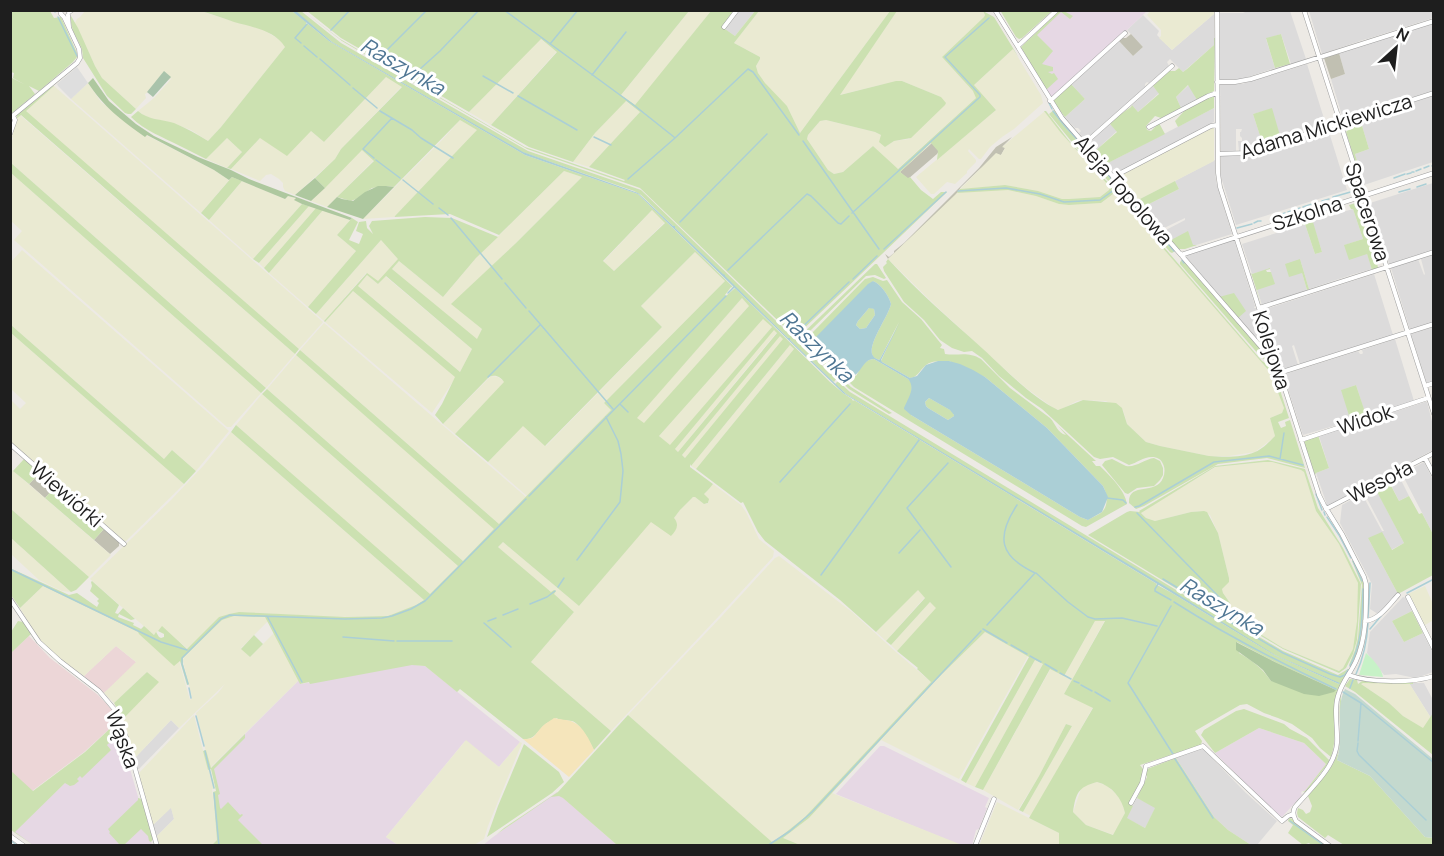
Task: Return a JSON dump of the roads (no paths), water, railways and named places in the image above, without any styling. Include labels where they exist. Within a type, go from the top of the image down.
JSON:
[{"type":"street","points":[[10,134],[15,120],[12,117],[78,62],[81,56],[69,27],[69,13],[61,14],[60,10]]},
{"type":"street","points":[[724,27],[737,10]]},
{"type":"street","name":"Aleja Topolowa","points":[[995,10],[1062,118],[1264,350],[1272,352]]},
{"type":"street","points":[[1018,46],[1057,10]]},
{"type":"street","name":"Kolejowa","points":[[1217,10],[1219,180],[1319,495],[1365,579],[1363,637],[1359,654],[1337,699],[1337,739],[1334,755],[1329,766],[1295,807],[1293,814]]},
{"type":"street","name":"Spacerowa","points":[[1304,10],[1434,414]]},
{"type":"street","points":[[1217,82],[1243,81],[1434,21]]},
{"type":"street","points":[[1050,101],[1125,33]]},
{"type":"street","points":[[1084,144],[1172,66]]},
{"type":"street","points":[[1149,127],[1217,93]]},
{"type":"street","name":"Adama Mickiewicza","points":[[1218,154],[1245,154],[1434,93]]},
{"type":"street","points":[[1113,177],[1212,125],[1217,125]]},
{"type":"street","name":"Szkolna","points":[[1180,255],[1434,173]]},
{"type":"street","points":[[1259,308],[1434,252]]},
{"type":"street","points":[[1280,373],[1434,324]]},
{"type":"street","points":[[1425,386],[1434,383]]},
{"type":"street","name":"Widok","points":[[1301,440],[1429,398]]},
{"type":"street","name":"Wiewiórki","points":[[10,444],[124,544]]},
{"type":"street","name":"Wesoła","points":[[1326,509],[1434,453]]},
{"type":"street","points":[[1425,458],[1434,475]]},
{"type":"street","points":[[1365,621],[1372,620],[1379,615],[1398,595]]},
{"type":"street","points":[[1408,597],[1434,649]]},
{"type":"street","name":"Wąska","points":[[10,599],[44,647],[99,691],[116,710],[157,846]]},
{"type":"street","points":[[1349,675],[1356,678],[1403,681],[1434,676]]},
{"type":"street","points":[[1131,803],[1142,783],[1146,766],[1203,746],[1282,821],[1293,814],[1296,821],[1330,846]]},
{"type":"street","points":[[975,846],[994,800]]},
{"type":"street","points":[[10,837],[24,846]]},
{"type":"water","points":[[292,11],[296,11],[332,42],[523,152],[638,193],[675,226],[846,394],[1275,655],[1340,683],[1274,655],[843,393],[638,194],[525,155],[329,41]]},
{"type":"water","points":[[873,281],[879,285],[887,294],[891,304],[873,343],[874,357],[880,359],[900,322],[882,362],[910,378],[917,376],[926,365],[938,361],[960,364],[985,377],[1047,428],[1103,486],[1108,497],[1102,512],[1088,520],[1080,517],[911,415],[904,409],[910,393],[910,382],[874,359],[866,362],[857,374],[849,376],[829,358],[820,347],[816,337]],"holes":[[[869,308],[874,309],[875,315],[866,328],[860,329],[856,325]],[[929,398],[950,410],[954,416],[948,420],[928,408],[925,402]]]},
{"type":"waterway","points":[[331,30],[350,10]]},
{"type":"waterway","name":"Raszynka","points":[[378,59],[427,10]]},
{"type":"waterway","name":"Raszynka","points":[[410,78],[440,51],[479,10]]},
{"type":"waterway","points":[[504,10],[674,137]]},
{"type":"waterway","points":[[550,44],[578,10]]},
{"type":"waterway","points":[[58,17],[77,56]]},
{"type":"waterway","points":[[852,213],[980,97],[945,57],[989,18]]},
{"type":"waterway","points":[[301,43],[295,38],[307,24]]},
{"type":"waterway","points":[[592,75],[626,32]]},
{"type":"waterway","points":[[304,46],[317,57]]},
{"type":"waterway","points":[[320,59],[350,85]]},
{"type":"waterway","points":[[628,179],[748,69],[753,72],[799,135]]},
{"type":"waterway","points":[[483,76],[513,93]]},
{"type":"waterway","points":[[353,88],[377,108]]},
{"type":"waterway","points":[[518,96],[577,130]]},
{"type":"waterway","points":[[1049,103],[1052,109]]},
{"type":"waterway","points":[[380,111],[453,158]]},
{"type":"waterway","points":[[1053,111],[1083,146]]},
{"type":"waterway","points":[[374,158],[363,149],[392,118]]},
{"type":"waterway","points":[[680,222],[767,134]]},
{"type":"waterway","points":[[594,137],[611,145]]},
{"type":"waterway","points":[[803,141],[879,249]]},
{"type":"waterway","points":[[1084,147],[1148,221]]},
{"type":"waterway","points":[[376,160],[400,178]]},
{"type":"waterway","points":[[1424,168],[1429,166]]},
{"type":"waterway","points":[[1416,171],[1421,169]]},
{"type":"waterway","points":[[1407,174],[1411,173]]},
{"type":"waterway","points":[[1394,178],[1405,174]]},
{"type":"waterway","points":[[403,180],[433,204]]},
{"type":"waterway","points":[[1417,187],[1426,184]]},
{"type":"waterway","points":[[958,191],[1006,188],[1040,194],[1064,202],[1100,200],[1114,190]]},
{"type":"waterway","points":[[1399,192],[1410,189]]},
{"type":"waterway","points":[[1333,197],[1354,191]]},
{"type":"waterway","points":[[884,249],[946,192]]},
{"type":"waterway","points":[[728,270],[807,194],[838,223],[841,224],[849,216]]},
{"type":"waterway","points":[[1322,201],[1329,199]]},
{"type":"waterway","points":[[1303,207],[1312,204]]},
{"type":"waterway","points":[[439,208],[448,215]]},
{"type":"waterway","points":[[1288,212],[1300,208]]},
{"type":"waterway","points":[[1276,216],[1285,213]]},
{"type":"waterway","points":[[451,218],[502,279]]},
{"type":"waterway","points":[[1254,223],[1258,221]]},
{"type":"waterway","points":[[1149,222],[1174,251]]},
{"type":"waterway","points":[[1237,228],[1252,224]]},
{"type":"waterway","points":[[853,279],[877,256]]},
{"type":"waterway","name":"Raszynka","points":[[794,335],[849,282]]},
{"type":"waterway","points":[[505,283],[526,308]]},
{"type":"waterway","points":[[728,293],[734,287]]},
{"type":"waterway","points":[[529,496],[726,296]]},
{"type":"waterway","points":[[529,311],[613,409]]},
{"type":"waterway","points":[[488,377],[540,325]]},
{"type":"waterway","points":[[620,404],[628,412]]},
{"type":"waterway","points":[[780,482],[850,404]]},
{"type":"waterway","points":[[577,560],[620,502],[623,471],[621,454],[618,441],[606,417]]},
{"type":"waterway","points":[[1280,459],[1284,433]]},
{"type":"waterway","points":[[821,575],[919,440]]},
{"type":"waterway","points":[[1135,507],[1214,462],[1269,456],[1303,465]]},
{"type":"waterway","points":[[948,463],[907,508],[951,567]]},
{"type":"waterway","points":[[1316,494],[1322,510]]},
{"type":"waterway","points":[[1107,498],[1123,500],[1126,503]]},
{"type":"waterway","points":[[188,684],[182,658],[221,619],[230,615],[382,618],[411,609],[425,601],[526,499]]},
{"type":"waterway","points":[[987,625],[1035,573],[1014,560],[1005,545],[1006,527],[1017,505]]},
{"type":"waterway","name":"Raszynka","points":[[1137,513],[1220,598]]},
{"type":"waterway","points":[[1327,517],[1351,558]]},
{"type":"waterway","points":[[899,553],[920,530]]},
{"type":"waterway","points":[[1353,561],[1362,581]]},
{"type":"waterway","points":[[10,569],[161,642],[187,650]]},
{"type":"waterway","points":[[1036,573],[1088,617],[1122,618],[1157,626]]},
{"type":"waterway","points":[[558,587],[564,578]]},
{"type":"waterway","name":"Raszynka","points":[[1163,579],[1216,611]]},
{"type":"waterway","points":[[1407,593],[1432,580]]},
{"type":"waterway","points":[[1368,618],[1370,583]]},
{"type":"waterway","name":"Raszynka","points":[[1158,584],[1155,591],[1171,600]]},
{"type":"waterway","points":[[1350,666],[1360,638],[1363,589]]},
{"type":"waterway","points":[[530,604],[555,591]]},
{"type":"waterway","name":"Raszynka","points":[[1221,611],[1225,605],[1223,601]]},
{"type":"waterway","name":"Raszynka","points":[[1174,602],[1213,626],[1336,689]]},
{"type":"waterway","points":[[1171,606],[1128,683],[1173,754]]},
{"type":"waterway","points":[[503,615],[518,609]]},
{"type":"waterway","points":[[267,616],[302,682]]},
{"type":"waterway","points":[[1370,629],[1381,616]]},
{"type":"waterway","name":"Raszynka","points":[[1222,617],[1283,653],[1330,674],[1340,677],[1348,670]]},
{"type":"waterway","points":[[488,621],[496,618]]},
{"type":"waterway","points":[[484,623],[511,647]]},
{"type":"waterway","points":[[1356,674],[1365,649],[1368,623]]},
{"type":"waterway","points":[[983,629],[1007,643]]},
{"type":"waterway","points":[[767,846],[790,831],[812,812],[981,631]]},
{"type":"waterway","points":[[343,637],[394,641]]},
{"type":"waterway","points":[[397,641],[452,641]]},
{"type":"waterway","points":[[1011,645],[1027,654]]},
{"type":"waterway","points":[[1030,656],[1041,662]]},
{"type":"waterway","points":[[1045,664],[1057,671]]},
{"type":"waterway","points":[[1060,673],[1071,679]]},
{"type":"waterway","points":[[1350,688],[1353,680]]},
{"type":"waterway","points":[[1074,681],[1079,683]]},
{"type":"waterway","points":[[1081,685],[1092,691]]},
{"type":"waterway","points":[[189,688],[191,698]]},
{"type":"waterway","points":[[1095,692],[1110,701]]},
{"type":"waterway","points":[[1343,692],[1361,703],[1434,763]]},
{"type":"waterway","points":[[1358,741],[1361,703]]},
{"type":"waterway","points":[[196,716],[204,746]]},
{"type":"waterway","points":[[1358,743],[1359,755],[1426,820]]},
{"type":"waterway","points":[[205,751],[214,788]]},
{"type":"waterway","points":[[1175,759],[1213,818]]},
{"type":"waterway","points":[[214,793],[219,846]]},
{"type":"waterway","points":[[1290,821],[1325,846]]},
{"type":"waterway","points":[[10,840],[18,846]]}]
